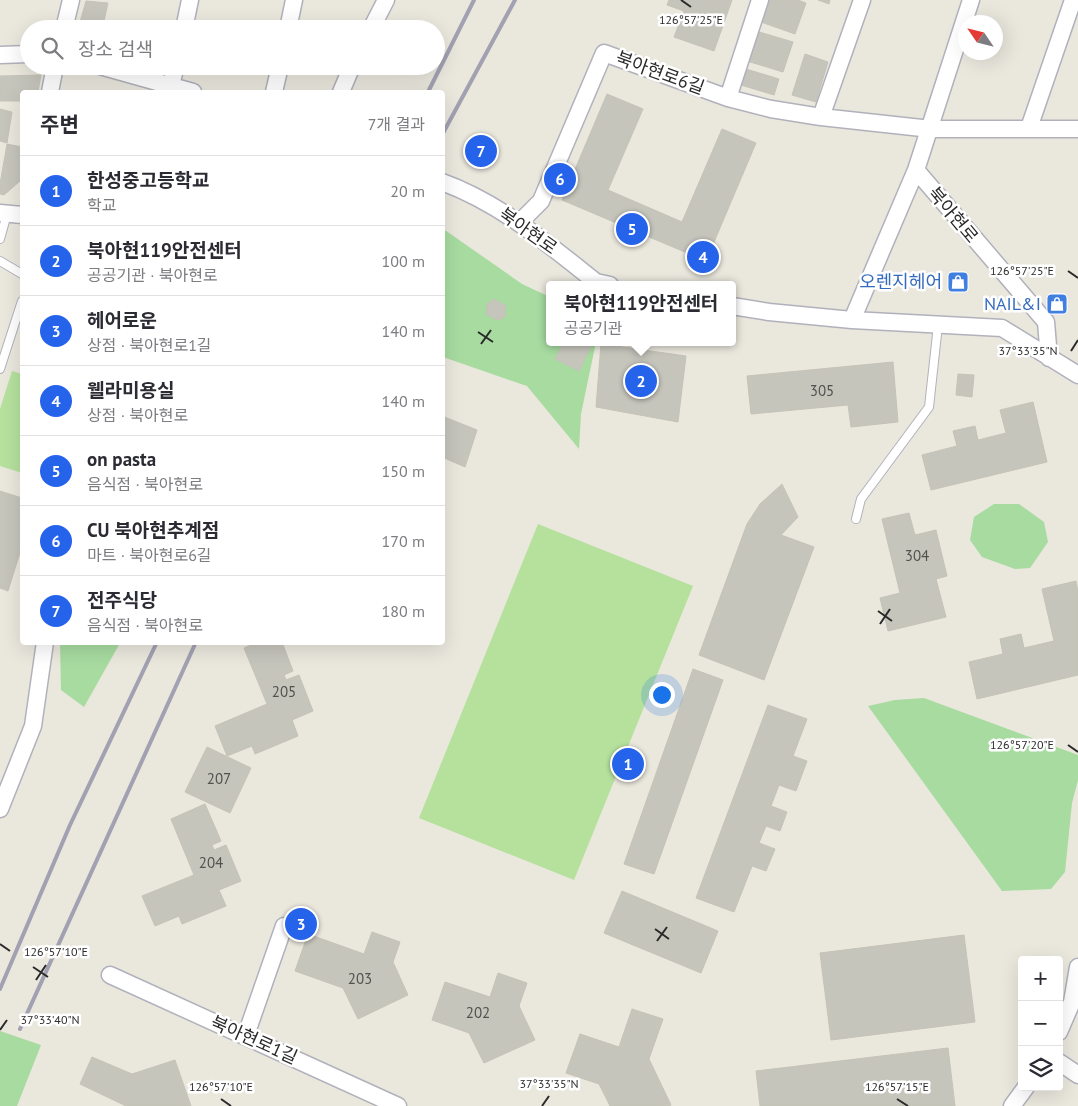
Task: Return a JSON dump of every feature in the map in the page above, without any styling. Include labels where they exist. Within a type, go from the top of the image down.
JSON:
[{"type":"street","points":[[66,20],[71,0]]},
{"type":"street","points":[[186,20],[190,0]]},
{"type":"street","points":[[290,20],[294,0]]},
{"type":"street","points":[[376,20],[386,0]]},
{"type":"street","name":"북아현로6길","points":[[728,98],[760,0]]},
{"type":"street","points":[[821,117],[862,0]]},
{"type":"street","points":[[931,129],[970,0]]},
{"type":"street","points":[[1029,128],[1073,0]]},
{"type":"street","name":"북아현로6길","points":[[519,223],[541,201],[604,53],[728,98],[771,109],[821,117],[931,129],[1078,129]]},
{"type":"street","points":[[0,55],[20,54]]},
{"type":"street","points":[[50,90],[53,75]]},
{"type":"street","points":[[134,75],[187,90]]},
{"type":"street","points":[[171,85],[174,75]]},
{"type":"street","points":[[274,90],[278,75]]},
{"type":"street","points":[[342,90],[348,75]]},
{"type":"street","name":"북아현로","points":[[852,320],[916,170],[931,129]]},
{"type":"street","name":"북아현로","points":[[916,170],[1046,322],[1049,358]]},
{"type":"street","name":"북아현로","points":[[445,183],[466,190],[519,223],[595,281]]},
{"type":"street","points":[[736,307],[769,312],[852,320],[1002,328],[1078,375]]},
{"type":"street","points":[[0,809],[33,726],[45,645]]},
{"type":"street","points":[[246,1035],[284,926]]},
{"type":"street","points":[[1063,1023],[1072,1002],[1078,967]]},
{"type":"street","name":"북아현로1길","points":[[110,974],[398,1106]]},
{"type":"street","points":[[1063,1065],[1078,1075]]},
{"type":"street","points":[[1012,1106],[1023,1091]]},
{"type":"lane","points":[[0,239],[10,214]]},
{"type":"lane","points":[[0,261],[20,273]]},
{"type":"lane","points":[[0,369],[20,307]]},
{"type":"lane","points":[[856,519],[862,499],[929,407],[938,325]]},
{"type":"green space","points":[[445,230],[522,284],[546,295],[546,346],[595,346],[581,414],[579,449],[527,386],[445,358]]},
{"type":"green space","points":[[12,371],[20,373],[20,472],[0,466],[0,409]]},
{"type":"green space","points":[[994,504],[1019,504],[1044,522],[1048,542],[1030,568],[1015,569],[982,557],[970,540],[974,517]]},
{"type":"green space","points":[[538,524],[693,586],[574,880],[419,818]]},
{"type":"green space","points":[[60,645],[119,645],[84,707],[61,690]]},
{"type":"green space","points":[[924,698],[1078,755],[1078,780],[1072,803],[1065,872],[1051,889],[1002,891],[868,706],[895,700]]},
{"type":"green space","points":[[0,1031],[41,1045],[17,1106],[0,1106]]},
{"type":"building","points":[[669,0],[732,0],[714,51],[674,37],[684,11],[667,5]]},
{"type":"building","points":[[769,0],[798,0],[806,3],[795,34],[761,22]]},
{"type":"building","points":[[818,0],[830,0],[829,4]]},
{"type":"building","points":[[86,1],[108,3],[104,20],[81,20]]},
{"type":"building","points":[[756,31],[793,42],[783,72],[747,61]]},
{"type":"building","points":[[805,54],[828,62],[816,102],[792,95]]},
{"type":"building","points":[[746,69],[779,79],[774,95],[741,85]]},
{"type":"building","points":[[41,75],[38,90],[20,90],[20,101],[0,101],[0,76]]},
{"type":"building","points":[[607,94],[643,109],[608,190],[682,222],[722,129],[756,143],[706,261],[562,200]]},
{"type":"building","points":[[0,109],[12,112],[7,143],[0,141]]},
{"type":"building","points":[[7,144],[20,147],[20,181],[4,195],[0,194]]},
{"type":"building","points":[[494,299],[506,306],[505,317],[497,320],[486,314],[487,304]]},
{"type":"building","points":[[562,346],[591,346],[579,371],[555,359]]},
{"type":"building","points":[[601,346],[615,346],[686,356],[678,422],[596,407]]},
{"type":"building","points":[[893,362],[898,422],[851,427],[848,405],[751,414],[747,376]]},
{"type":"building","points":[[958,374],[974,375],[972,397],[956,395]]},
{"type":"building","points":[[1033,402],[1047,462],[931,490],[922,455],[957,446],[953,431],[975,426],[978,440],[1006,433],[1000,410]]},
{"type":"building","points":[[445,417],[477,430],[465,467],[445,458]]},
{"type":"building","points":[[782,484],[798,517],[781,535],[814,547],[764,680],[699,655],[747,524],[760,504]]},
{"type":"building","points":[[0,491],[20,497],[20,552],[8,591],[0,588]]},
{"type":"building","points":[[909,513],[915,535],[936,530],[947,576],[936,579],[946,617],[888,631],[880,598],[900,593],[882,519]]},
{"type":"building","points":[[1076,581],[1078,592],[1078,675],[977,699],[969,662],[1003,654],[1000,639],[1021,634],[1024,648],[1054,641],[1042,589]]},
{"type":"building","points":[[251,645],[283,645],[293,671],[284,675],[286,680],[299,675],[313,711],[292,720],[298,736],[255,754],[252,746],[227,756],[215,726],[267,704],[244,648]]},
{"type":"building","points":[[693,669],[723,680],[654,874],[624,864]]},
{"type":"building","points":[[768,705],[807,719],[793,756],[807,761],[796,791],[779,785],[771,806],[787,812],[780,831],[766,826],[759,843],[775,849],[766,871],[752,866],[734,912],[696,898]]},
{"type":"building","points":[[207,747],[251,768],[230,813],[185,792]]},
{"type":"building","points":[[205,804],[221,841],[212,845],[214,850],[226,845],[241,881],[219,890],[226,906],[182,924],[179,916],[155,926],[142,896],[194,875],[171,819]]},
{"type":"building","points":[[622,891],[718,931],[701,973],[604,933]]},
{"type":"building","points":[[372,932],[400,942],[393,962],[408,995],[358,1019],[343,988],[295,971],[308,934],[364,954]]},
{"type":"building","points":[[964,935],[975,1022],[831,1040],[820,953]]},
{"type":"building","points":[[498,973],[527,983],[519,1006],[535,1040],[484,1063],[469,1033],[432,1020],[445,982],[490,997]]},
{"type":"building","points":[[632,1009],[663,1019],[649,1059],[671,1105],[669,1106],[610,1106],[599,1084],[566,1073],[580,1034],[619,1047]]},
{"type":"building","points":[[948,1048],[955,1106],[760,1106],[756,1071]]},
{"type":"building","points":[[92,1057],[132,1074],[175,1060],[191,1106],[126,1106],[80,1084]]},
{"type":"railway","points":[[445,58],[474,0]]},
{"type":"railway","points":[[445,129],[515,0]]},
{"type":"railway","points":[[429,90],[436,75]]},
{"type":"railway","points":[[0,989],[70,825],[156,645]]},
{"type":"railway","points":[[20,1029],[195,645]]},
{"type":"place","name":"전주식당","points":[[481,151]]},
{"type":"place","name":"CU 북아현추계점","points":[[560,179]]},
{"type":"place","name":"on pasta","points":[[632,229]]},
{"type":"place","name":"웰라미용실","points":[[703,257]]},
{"type":"place","name":"오렌지헤어","points":[[958,282]]},
{"type":"place","name":"NAIL&I","points":[[1057,304]]},
{"type":"place","name":"북아현119안전센터","points":[[641,381]]},
{"type":"place","name":"한성중고등학교","points":[[628,764]]},
{"type":"place","name":"헤어로운","points":[[301,924]]}]
